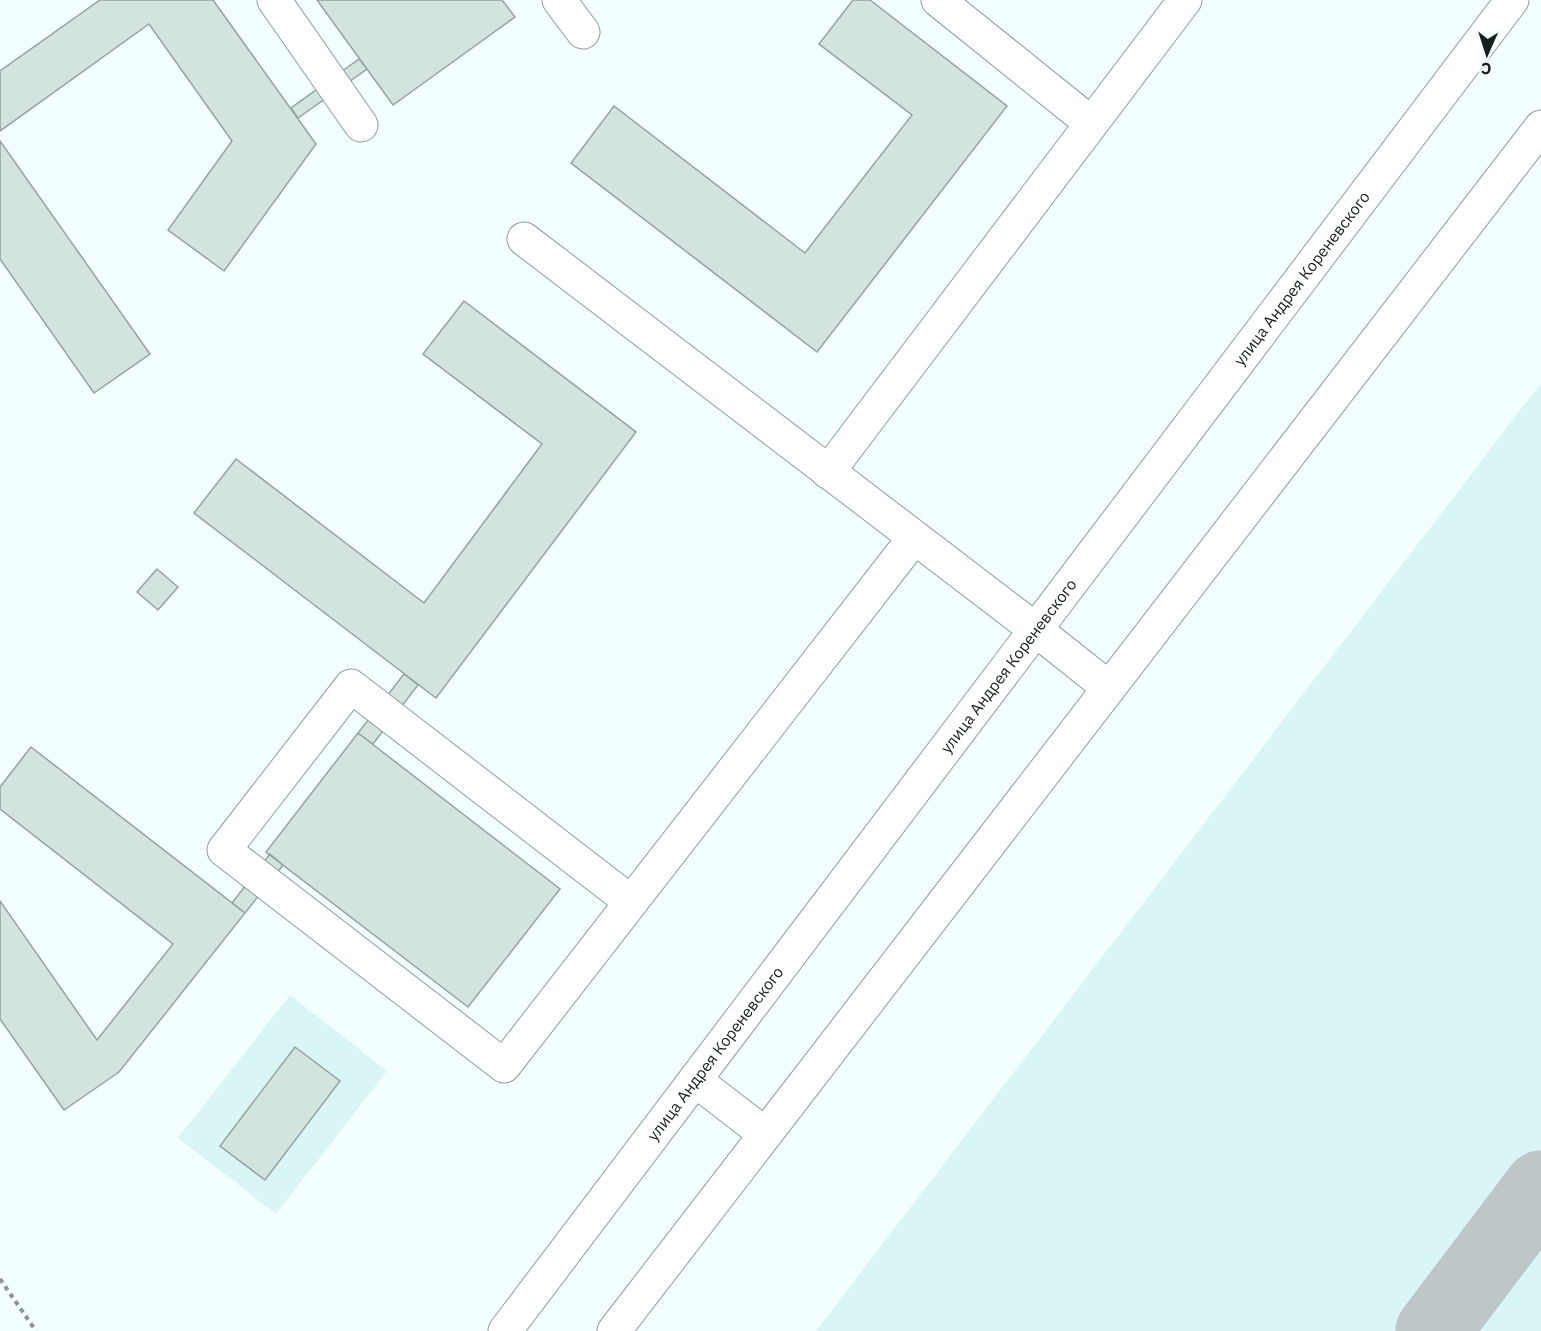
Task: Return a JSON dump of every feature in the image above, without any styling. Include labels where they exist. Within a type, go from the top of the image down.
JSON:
[{"type":"street","points":[[274,0],[361,125]]},
{"type":"street","points":[[559,0],[583,32]]},
{"type":"street","points":[[938,0],[1091,123]]},
{"type":"street","points":[[828,471],[1185,0]]},
{"type":"street","name":"улица Андрея Кореневского","points":[[505,1331],[1512,0]]},
{"type":"street","points":[[614,1331],[1541,127]]},
{"type":"street","points":[[524,239],[1109,688]]},
{"type":"street","points":[[631,902],[351,686],[224,849],[504,1066],[914,538]]},
{"type":"street","points":[[695,1080],[765,1134]]},
{"type":"path","points":[[0,1279],[36,1331]]},
{"type":"shaded area","points":[[1541,383],[1541,1331],[816,1331]]},
{"type":"shaded area","points":[[290,995],[387,1071],[276,1214],[178,1138]]},
{"type":"building","points":[[100,0],[213,0],[316,144],[224,271],[168,230],[232,141],[149,24],[0,131],[0,71]]},
{"type":"building","points":[[317,0],[502,0],[515,17],[393,105]]},
{"type":"building","points":[[853,0],[870,0],[1007,106],[817,352],[571,163],[614,106],[805,253],[912,115],[819,44]]},
{"type":"building","points":[[359,59],[367,69],[298,118],[291,108]]},
{"type":"building","points":[[0,141],[150,354],[94,393],[0,259]]},
{"type":"building","points":[[464,301],[636,432],[436,698],[194,513],[236,459],[424,603],[542,444],[423,354]]},
{"type":"building","points":[[157,569],[178,587],[158,610],[137,592]]},
{"type":"building","points":[[404,674],[418,685],[373,744],[358,733]]},
{"type":"building","points":[[358,733],[560,889],[468,1007],[266,852]]},
{"type":"building","points":[[31,747],[245,913],[119,1072],[64,1110],[0,1019],[0,901],[97,1040],[173,944],[0,809],[0,787]]},
{"type":"building","points":[[270,854],[283,865],[245,913],[232,903]]},
{"type":"building","points":[[295,1047],[340,1081],[265,1180],[220,1146]]},
{"type":"taxiway","points":[[1433,1331],[1541,1188]]}]
